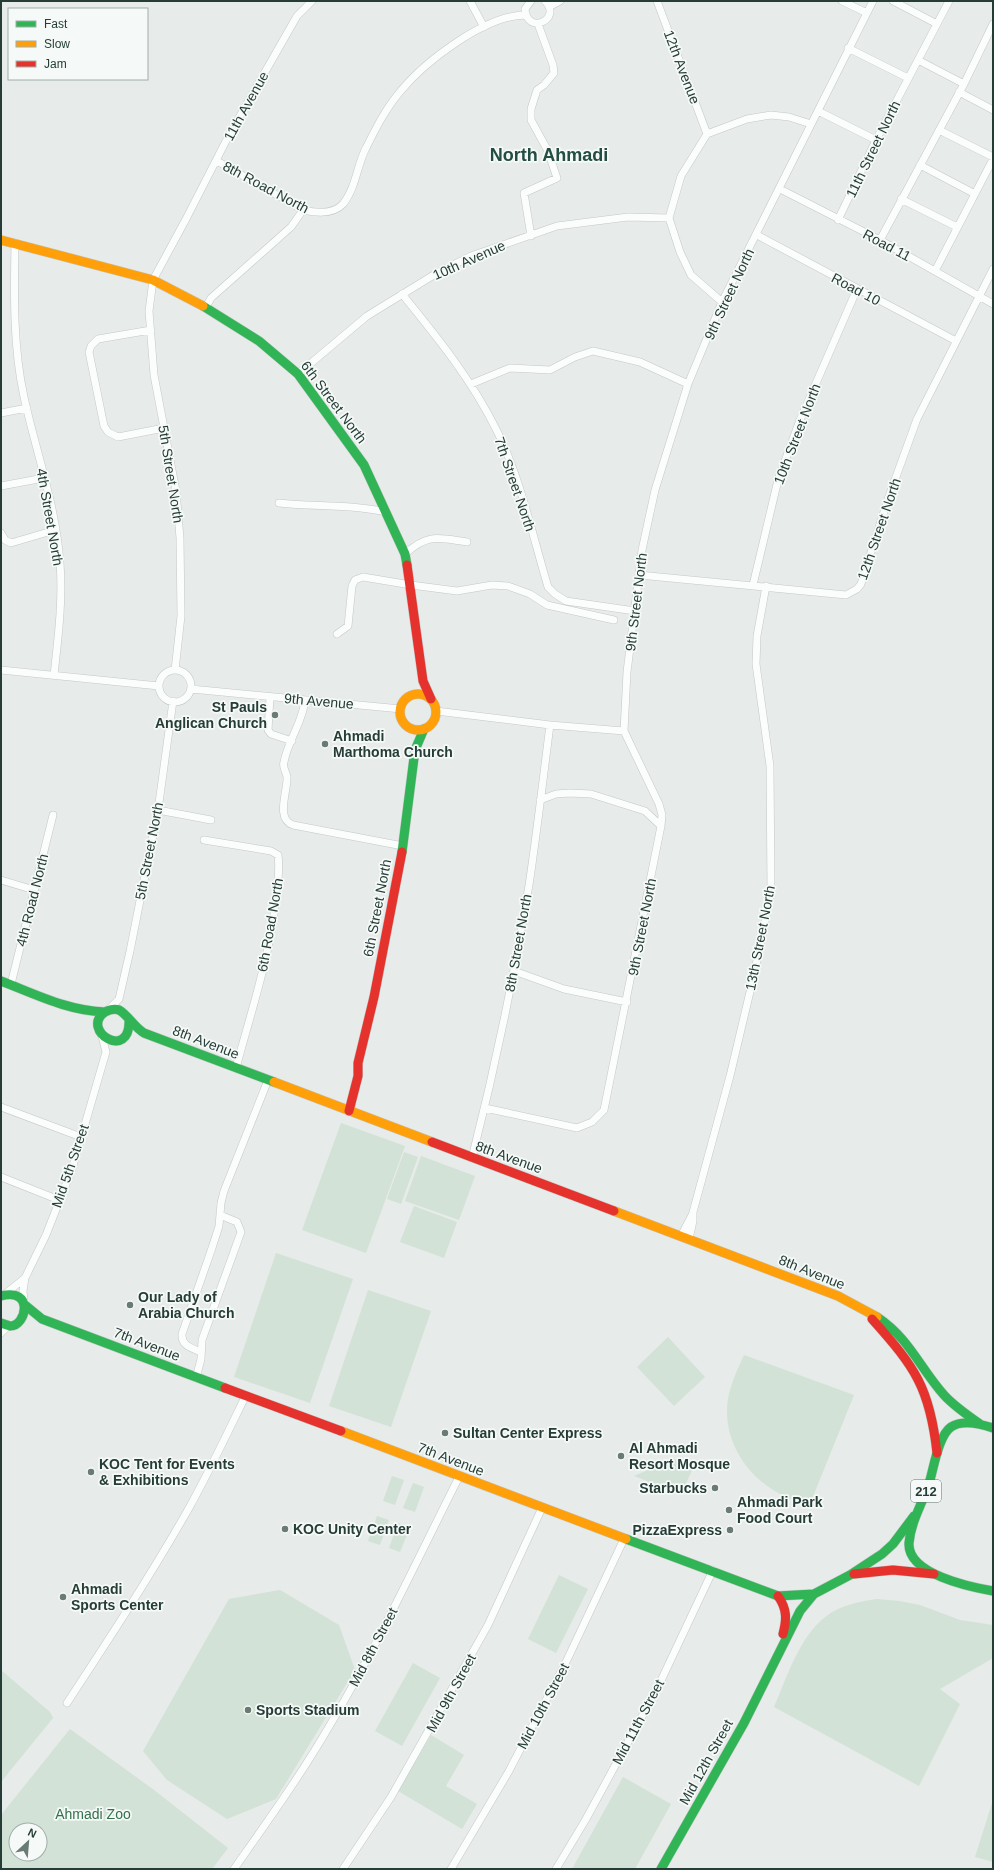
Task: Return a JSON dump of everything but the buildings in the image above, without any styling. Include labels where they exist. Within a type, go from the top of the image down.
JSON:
[{"type":"main road","name":"6th Street North","points":[[1,240],[153,280],[206,307],[259,341],[298,374],[364,465],[405,554],[411,585],[424,687],[431,700]]},
{"type":"main road","name":"6th Street North","points":[[413,695],[421,664]]},
{"type":"main road","points":[[419,694],[431,700],[436,711],[433,722],[424,729],[412,728],[403,721],[400,709],[403,703],[413,695],[419,694]]},
{"type":"main road","name":"6th Street North","points":[[407,725],[412,742],[414,757]]},
{"type":"main road","name":"6th Street North","points":[[345,1110],[353,1071],[358,1063],[374,997],[403,846],[414,757],[417,743],[424,729]]},
{"type":"main road","points":[[1,980],[92,1013],[117,1010],[128,1018],[130,1025],[123,1038],[109,1041],[78,1009]]},
{"type":"main road","points":[[101,1034],[99,1020],[106,1012]]},
{"type":"main road","name":"8th Avenue","points":[[128,1018],[135,1027],[144,1033],[838,1296],[881,1320],[903,1339],[914,1352],[943,1394],[956,1407],[980,1424]]},
{"type":"main road","name":"8th Avenue","points":[[123,1038],[144,1033]]},
{"type":"main road","name":"7th Avenue","points":[[3,1295],[16,1294],[32,1314],[42,1319],[245,1397],[624,1539],[712,1570],[778,1596],[814,1594],[850,1575],[888,1549],[916,1513]]},
{"type":"main road","points":[[20,1322],[24,1317],[24,1303]]},
{"type":"main road","name":"8th Avenue","points":[[863,1309],[901,1350],[913,1368],[927,1398],[937,1453]]},
{"type":"main road","name":"7th Avenue","points":[[5,1324],[20,1322],[31,1318],[42,1319]]},
{"type":"main road","name":"212","points":[[993,1428],[980,1424],[958,1424],[950,1427],[944,1436],[937,1453],[928,1488],[916,1513],[910,1540],[910,1555],[914,1561],[924,1568],[936,1574],[993,1591]]},
{"type":"main road","name":"7th Avenue","points":[[850,1575],[893,1570],[936,1574]]},
{"type":"main road","name":"Mid 12th Street","points":[[661,1869],[744,1723],[800,1611],[814,1594]]},
{"type":"main road","name":"Mid 12th Street","points":[[772,1666],[786,1625],[787,1615],[784,1603],[778,1596]]},
{"type":"street","name":"11th Avenue","points":[[153,280],[217,162],[228,137],[297,16],[312,1]]},
{"type":"street","points":[[470,1],[484,27]]},
{"type":"street","points":[[531,1],[525,9],[526,15],[530,21],[538,24],[544,22],[548,18],[550,12],[547,4],[560,1]]},
{"type":"street","name":"12th Avenue","points":[[657,1],[707,134]]},
{"type":"street","points":[[842,1],[867,14]]},
{"type":"street","name":"9th Street North","points":[[485,1108],[577,1128],[592,1122],[604,1110],[627,1002],[662,815],[659,804],[624,731],[627,672],[634,611],[642,550],[655,490],[688,384],[722,302],[780,189],[848,48],[873,1]]},
{"type":"street","points":[[893,1],[937,24]]},
{"type":"street","name":"11th Street North","points":[[838,220],[876,140],[949,1]]},
{"type":"street","name":"8th Road North","points":[[217,162],[303,210],[318,213],[331,211],[342,205],[351,191],[363,154],[381,118],[400,92],[442,51],[484,27],[513,15],[526,15]]},
{"type":"street","points":[[531,236],[524,193],[556,178],[548,151],[531,120],[531,109],[537,90],[544,85],[554,73],[553,65],[538,24]]},
{"type":"street","points":[[880,240],[964,84],[993,24]]},
{"type":"street","points":[[848,48],[908,78]]},
{"type":"street","points":[[918,60],[964,84]]},
{"type":"street","points":[[959,92],[993,110]]},
{"type":"street","points":[[818,111],[876,140]]},
{"type":"street","points":[[722,302],[691,274],[680,252],[669,218],[681,176],[707,134],[747,119],[771,115],[789,117],[811,124]]},
{"type":"street","points":[[935,271],[993,158],[939,130]]},
{"type":"street","points":[[920,165],[975,194]]},
{"type":"street","name":"Road 11","points":[[780,189],[838,220],[880,240],[993,304]]},
{"type":"street","points":[[901,199],[957,227]]},
{"type":"street","points":[[206,307],[211,298],[290,227],[303,210]]},
{"type":"street","name":"10th Avenue","points":[[298,374],[367,316],[437,273],[471,256],[557,226],[628,217],[669,218]]},
{"type":"street","name":"Road 10","points":[[757,235],[956,341]]},
{"type":"street","name":"4th Street North","points":[[15,243],[14,308],[18,365],[26,408],[44,478],[60,563],[60,615],[54,675]]},
{"type":"street","name":"12th Street North","points":[[639,575],[766,586],[846,595],[857,589],[861,584],[888,499],[917,419],[993,269]]},
{"type":"street","name":"5th Street North","points":[[153,280],[149,311],[154,375],[176,491],[180,538],[181,616],[175,670]]},
{"type":"street","name":"10th Street North","points":[[753,585],[778,480],[800,420],[856,289]]},
{"type":"street","name":"7th Street North","points":[[402,294],[449,352],[471,384],[497,431],[512,467],[548,587],[555,594],[566,600],[634,611]]},
{"type":"street","points":[[151,330],[98,339],[91,346],[89,352],[104,426],[108,432],[118,437],[164,428]]},
{"type":"street","points":[[471,384],[510,368],[550,370],[575,357],[593,352],[640,362],[688,384]]},
{"type":"street","points":[[1,414],[26,408]]},
{"type":"street","points":[[1,486],[44,478]]},
{"type":"street","points":[[279,503],[307,506],[369,508],[386,512]]},
{"type":"street","points":[[1,533],[5,540],[11,543],[55,530]]},
{"type":"street","points":[[405,554],[424,540],[436,538],[467,542]]},
{"type":"street","points":[[337,634],[348,626],[352,586],[355,580],[363,577],[457,591],[492,585],[508,586],[530,594],[547,605],[614,620]]},
{"type":"street","name":"13th Street North","points":[[685,1237],[693,1221],[693,1212],[731,1072],[754,975],[771,892],[770,766],[756,664],[757,636],[766,586]]},
{"type":"street","points":[[1,670],[159,686]]},
{"type":"street","points":[[175,670],[183,672],[187,675],[191,684],[191,689],[183,699],[173,701],[163,695],[159,686],[163,675],[175,670]]},
{"type":"street","name":"9th Avenue","points":[[191,689],[400,709]]},
{"type":"street","points":[[270,697],[268,730],[274,735],[292,741]]},
{"type":"street","points":[[305,700],[302,714],[283,763],[287,779],[284,815],[288,823],[403,846]]},
{"type":"street","name":"5th Street North","points":[[119,999],[158,810],[173,701]]},
{"type":"street","points":[[436,711],[550,726],[624,731]]},
{"type":"street","name":"8th Street North","points":[[472,1158],[485,1108],[514,971],[529,885],[550,726]]},
{"type":"street","points":[[540,800],[556,794],[591,794],[645,811],[661,826]]},
{"type":"street","points":[[158,810],[212,820]]},
{"type":"street","name":"4th Road North","points":[[11,984],[53,815]]},
{"type":"street","name":"6th Road North","points":[[204,840],[271,851],[278,855],[280,866],[274,915],[262,974],[236,1068]]},
{"type":"street","points":[[1,880],[34,890]]},
{"type":"street","points":[[514,971],[564,989],[627,1002]]},
{"type":"street","points":[[106,1012],[119,999]]},
{"type":"street","points":[[119,999],[121,1007],[128,1018]]},
{"type":"street","points":[[101,1034],[106,1052],[123,1038]]},
{"type":"street","name":"Mid 5th Street","points":[[24,1303],[23,1291],[26,1278],[46,1235],[72,1169],[106,1052]]},
{"type":"street","points":[[201,1352],[186,1345],[182,1340],[182,1334],[209,1260],[219,1226],[221,1203],[224,1191],[268,1080]]},
{"type":"street","points":[[1,1107],[81,1137]]},
{"type":"street","points":[[1,1177],[59,1200]]},
{"type":"street","points":[[196,1378],[203,1336],[241,1232],[237,1222],[220,1216]]},
{"type":"street","name":"Mid 5th Street","points":[[3,1295],[26,1278]]},
{"type":"street","points":[[1,1333],[5,1324]]},
{"type":"street","points":[[67,1703],[126,1614],[169,1542],[212,1466],[245,1397]]},
{"type":"street","name":"Mid 8th Street","points":[[234,1869],[277,1807],[330,1725],[385,1625],[459,1477]]},
{"type":"street","name":"Mid 9th Street","points":[[343,1869],[391,1797],[488,1625],[542,1508]]},
{"type":"street","name":"Mid 10th Street","points":[[451,1869],[509,1771],[567,1660],[624,1539]]},
{"type":"street","name":"Mid 11th Street","points":[[556,1869],[586,1819],[658,1687],[712,1570]]},
{"type":"green space","points":[[341,1123],[405,1146],[366,1253],[302,1230]]},
{"type":"green space","points":[[404,1152],[418,1157],[401,1204],[387,1199]]},
{"type":"green space","points":[[421,1156],[475,1176],[459,1220],[405,1201]]},
{"type":"green space","points":[[414,1206],[457,1222],[444,1258],[400,1242]]},
{"type":"green space","points":[[276,1253],[353,1279],[310,1403],[234,1377]]},
{"type":"green space","points":[[368,1290],[431,1311],[391,1427],[329,1406]]},
{"type":"green space","points":[[668,1337],[705,1377],[674,1406],[637,1367]]},
{"type":"green space","points":[[744,1355],[854,1395],[810,1504],[794,1500],[778,1493],[764,1484],[742,1459],[734,1444],[729,1428],[727,1404],[732,1382]]},
{"type":"green space","points":[[673,1459],[695,1464],[681,1494],[634,1476]]},
{"type":"green space","points":[[392,1476],[404,1480],[395,1505],[383,1501]]},
{"type":"green space","points":[[413,1483],[424,1487],[415,1512],[403,1508]]},
{"type":"green space","points":[[377,1516],[389,1520],[380,1545],[368,1541]]},
{"type":"green space","points":[[398,1523],[410,1527],[400,1552],[389,1548]]},
{"type":"green space","points":[[559,1575],[588,1589],[556,1653],[528,1639]]},
{"type":"green space","name":"Sports Stadium","points":[[280,1590],[339,1625],[355,1670],[276,1799],[227,1819],[167,1780],[143,1751],[229,1599]]},
{"type":"green space","points":[[877,1599],[920,1605],[960,1620],[993,1625],[993,1658],[940,1689],[960,1704],[919,1786],[774,1707],[798,1652],[815,1627],[838,1609],[862,1601]]},
{"type":"green space","points":[[413,1663],[440,1678],[402,1746],[375,1731]]},
{"type":"green space","points":[[1,1670],[50,1712],[53,1718],[1,1782]]},
{"type":"green space","name":"Ahmadi Zoo","points":[[70,1729],[154,1790],[228,1848],[212,1869],[1,1869],[1,1815]]},
{"type":"green space","points":[[431,1735],[464,1755],[446,1786],[477,1804],[462,1829],[398,1791]]},
{"type":"green space","points":[[623,1777],[671,1804],[635,1869],[572,1869]]},
{"type":"green space","points":[[993,1800],[993,1862],[975,1857]]},
{"type":"traffic: fast","points":[[203,306],[259,341],[298,374],[364,465],[405,554],[407,565]]},
{"type":"traffic: fast","points":[[402,852],[415,750],[424,729]]},
{"type":"traffic: fast","points":[[1,981],[78,1009],[105,1012]]},
{"type":"traffic: fast","points":[[129,1019],[127,1032],[122,1039],[115,1041],[108,1039],[102,1034],[98,1027],[99,1019],[105,1012],[117,1009],[125,1015],[137,1028],[144,1033],[274,1082]]},
{"type":"traffic: fast","points":[[1,1296],[12,1295],[19,1297],[23,1302],[24,1308],[23,1314],[16,1324],[10,1326],[1,1323]]},
{"type":"traffic: fast","points":[[25,1305],[42,1319],[225,1388]]},
{"type":"traffic: fast","points":[[877,1317],[906,1344],[935,1385],[944,1395],[956,1407],[980,1424]]},
{"type":"traffic: fast","points":[[993,1428],[978,1424],[961,1423],[951,1427],[947,1431],[940,1444],[930,1480],[912,1526],[909,1543],[911,1554],[918,1563],[929,1571],[956,1582],[993,1591]]},
{"type":"traffic: fast","points":[[626,1539],[778,1596],[814,1594],[850,1575],[882,1554],[893,1544],[914,1516]]},
{"type":"traffic: fast","points":[[661,1869],[744,1723],[800,1611],[814,1594]]},
{"type":"traffic: slow","points":[[1,240],[153,280],[203,306]]},
{"type":"traffic: slow","points":[[418,694],[428,697],[433,702],[436,712],[433,722],[428,727],[418,730],[408,727],[403,722],[400,712],[403,702],[408,697],[418,694]]},
{"type":"traffic: slow","points":[[274,1082],[432,1142]]},
{"type":"traffic: slow","points":[[614,1211],[838,1296],[877,1317]]},
{"type":"traffic: slow","points":[[341,1431],[626,1539]]},
{"type":"traffic: jam","points":[[407,565],[423,681],[431,699]]},
{"type":"traffic: jam","points":[[349,1111],[358,1076],[358,1063],[374,997],[402,852]]},
{"type":"traffic: jam","points":[[432,1142],[614,1211]]},
{"type":"traffic: jam","points":[[872,1319],[910,1365],[918,1380],[930,1411],[937,1453]]},
{"type":"traffic: jam","points":[[225,1388],[341,1431]]},
{"type":"traffic: jam","points":[[854,1574],[893,1570],[934,1574]]},
{"type":"traffic: jam","points":[[778,1596],[785,1610],[783,1634]]},
{"type":"place","name":"St Pauls Anglican Church","points":[[275,715]]},
{"type":"place","name":"Ahmadi Marthoma Church","points":[[325,744]]},
{"type":"place","name":"Our Lady of Arabia Church","points":[[130,1305]]},
{"type":"place","name":"Sultan Center Express","points":[[445,1433]]},
{"type":"place","name":"Al Ahmadi Resort Mosque","points":[[621,1456]]},
{"type":"place","name":"KOC Tent for Events & Exhibitions","points":[[91,1472]]},
{"type":"place","name":"Starbucks","points":[[715,1488]]},
{"type":"place","name":"Ahmadi Park Food Court","points":[[729,1510]]},
{"type":"place","name":"KOC Unity Center","points":[[285,1529]]},
{"type":"place","name":"PizzaExpress","points":[[730,1530]]},
{"type":"place","name":"Ahmadi Sports Center","points":[[63,1597]]},
{"type":"place","name":"Sports Stadium","points":[[248,1710]]},
{"type":"district","name":"North Ahmadi","points":[[549,155]]}]
